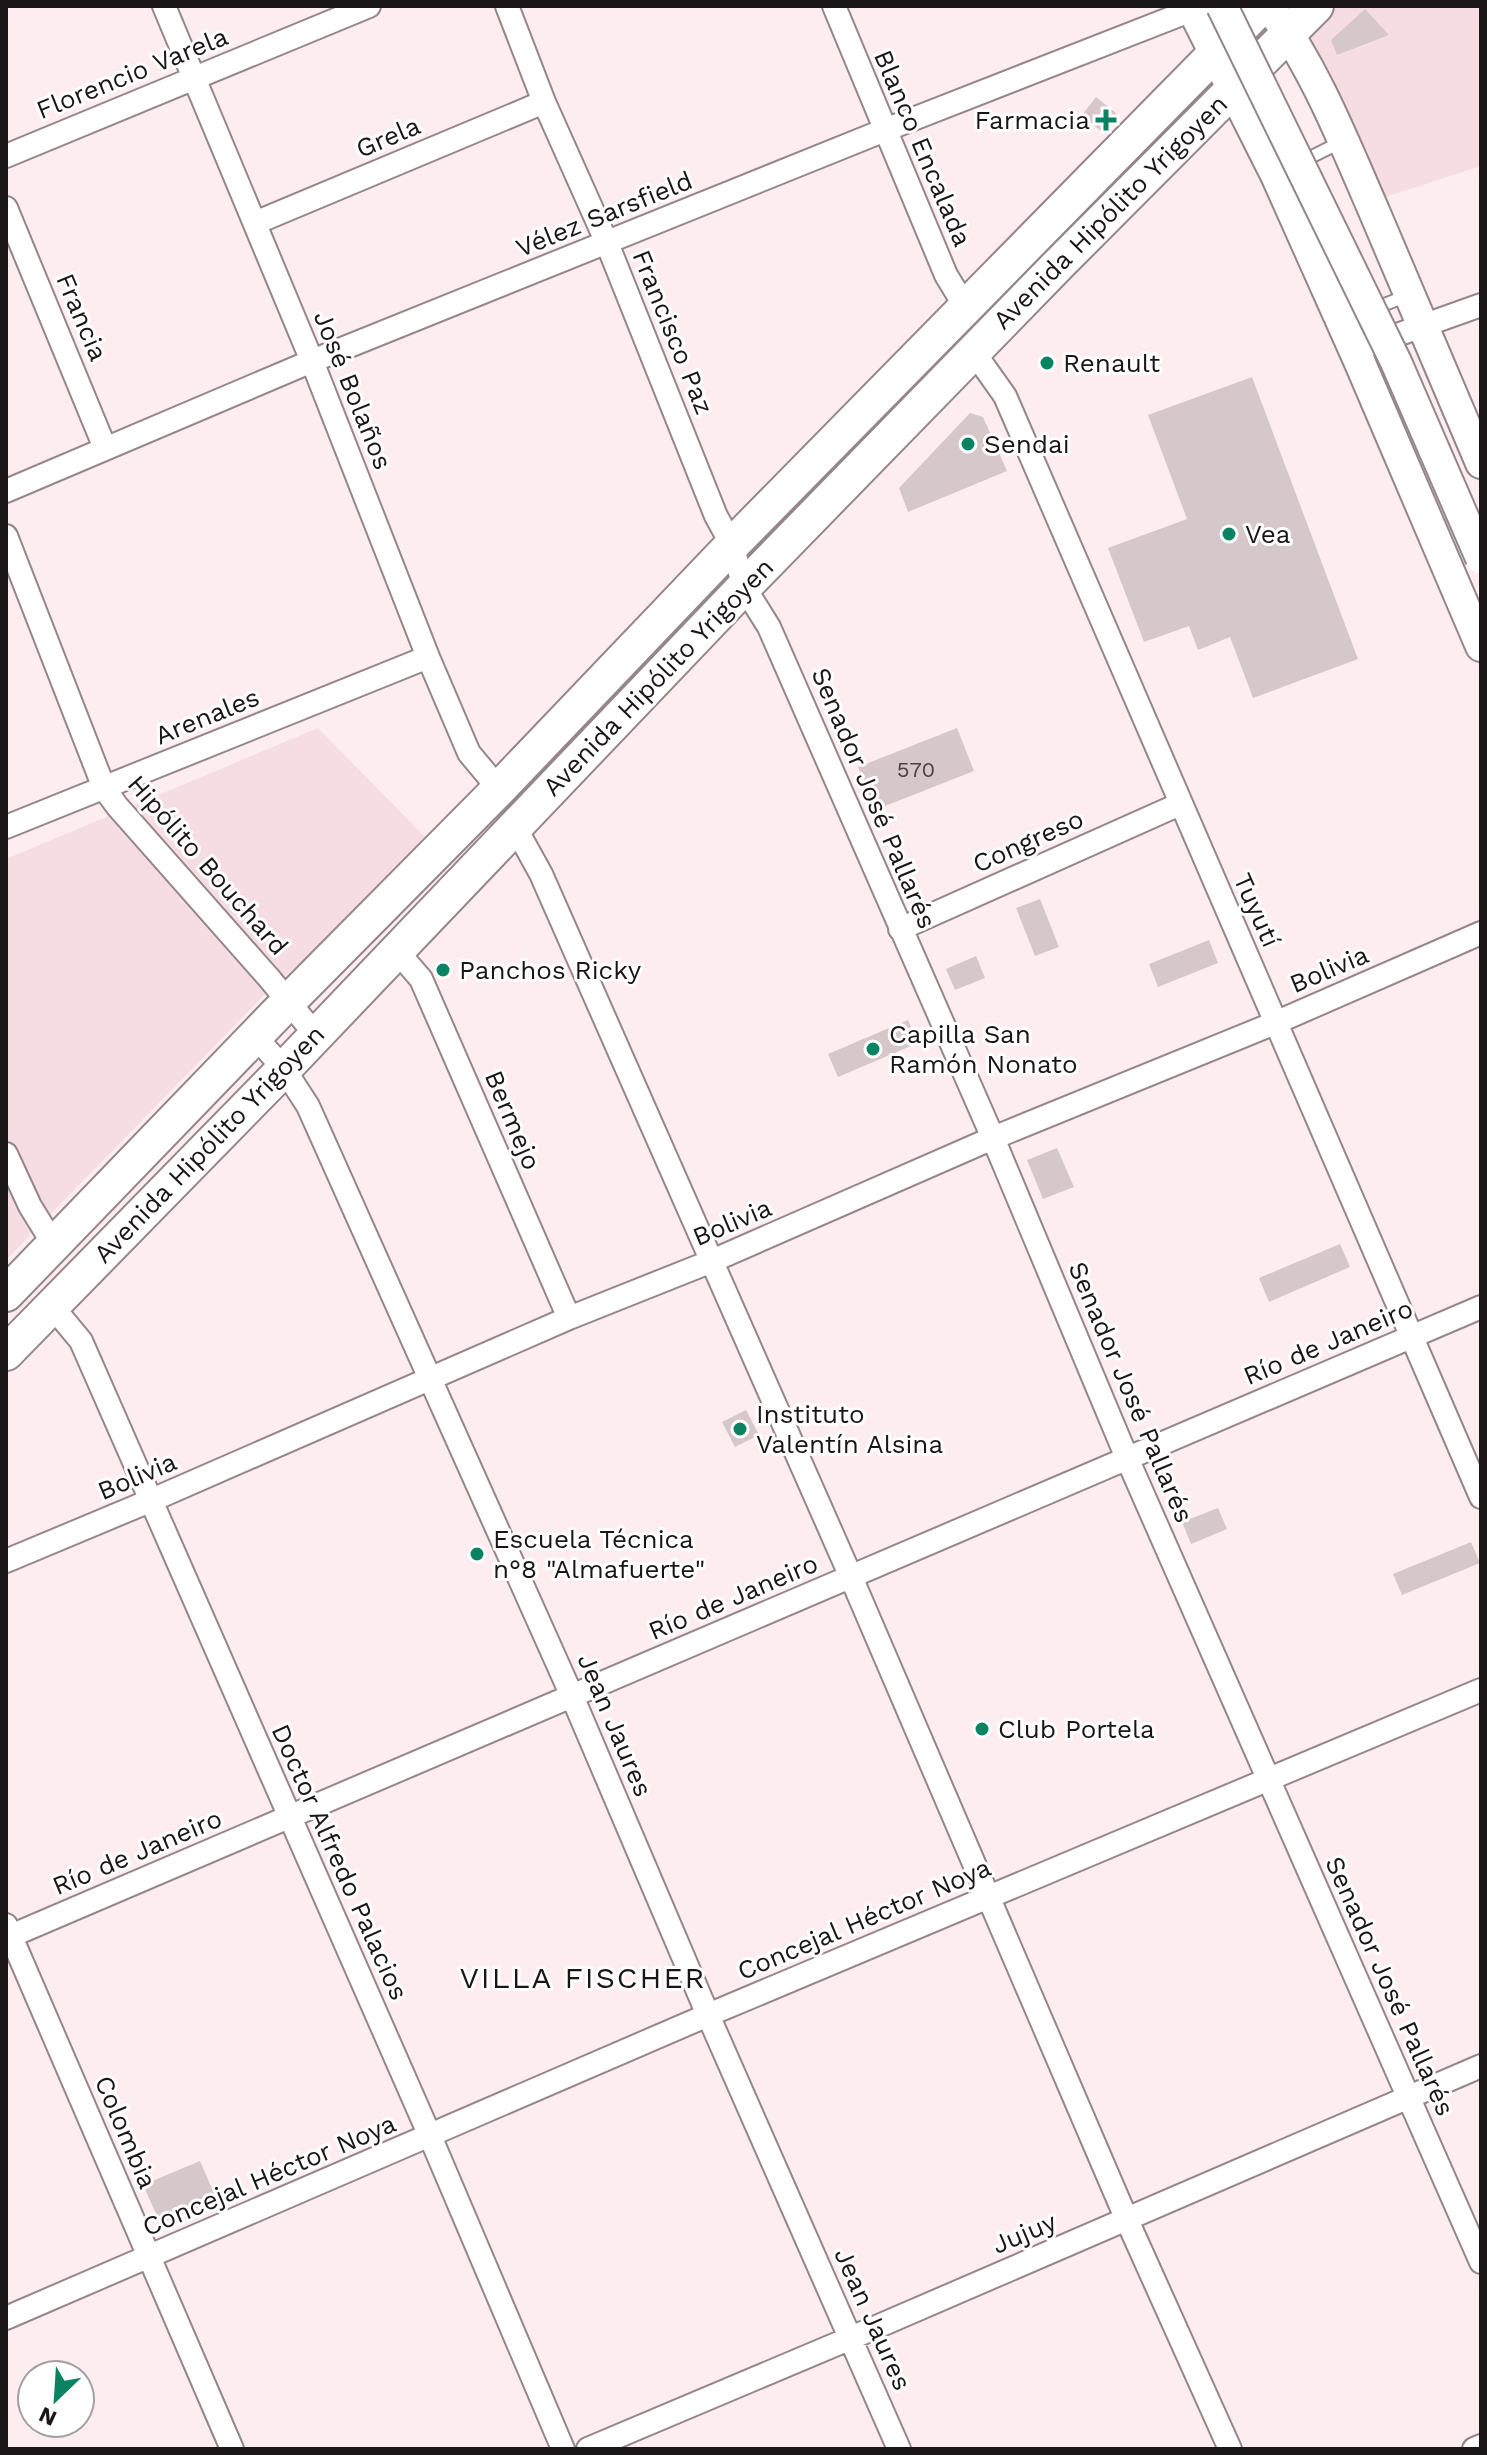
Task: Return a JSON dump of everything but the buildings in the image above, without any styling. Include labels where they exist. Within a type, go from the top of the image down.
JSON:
[{"type":"main road","name":"Avenida Hipólito Yrigoyen","points":[[6,1294],[499,789],[732,545],[1262,6]]},
{"type":"main road","points":[[1269,6],[1309,67],[1344,141],[1481,463]]},
{"type":"main road","name":"Avenida Hipólito Yrigoyen","points":[[6,1353],[284,1069],[973,351],[1316,6]]},
{"type":"main road","points":[[1202,7],[1214,55],[1276,175],[1343,322],[1481,646]]},
{"type":"main road","points":[[1202,7],[1396,362],[1481,558]]},
{"type":"street","name":"José Bolaños","points":[[164,6],[312,361],[469,753],[499,789]]},
{"type":"street","name":"Florencio Varela","points":[[6,156],[369,6]]},
{"type":"street","name":"Francisco Paz","points":[[507,6],[544,102],[607,243],[716,516],[732,545]]},
{"type":"street","name":"Blanco Encalada","points":[[834,6],[946,275],[966,308]]},
{"type":"street","name":"Vélez Sarsfield","points":[[6,491],[312,361],[885,130],[1202,7],[1228,6]]},
{"type":"street","name":"Grela","points":[[255,223],[544,102]]},
{"type":"street","name":"Francia","points":[[6,208],[105,448]]},
{"type":"street","points":[[1355,350],[1481,305]]},
{"type":"street","name":"Tuyutí","points":[[973,351],[1005,396],[1481,1497]]},
{"type":"street","name":"Hipólito Bouchard","points":[[6,536],[104,788],[288,1002]]},
{"type":"street","name":"Senador José Pallarés","points":[[732,545],[744,587],[769,627],[993,1138],[1127,1458],[1481,2262]]},
{"type":"street","name":"Arenales","points":[[6,827],[428,657]]},
{"type":"street","name":"Congreso","points":[[900,929],[1180,804]]},
{"type":"street","points":[[515,827],[541,874],[712,1261],[1127,2220],[1230,2449]]},
{"type":"street","name":"Bolivia","points":[[6,1561],[569,1318],[712,1261],[993,1138],[1275,1023],[1481,933]]},
{"type":"street","name":"Bermejo","points":[[396,950],[421,979],[569,1318]]},
{"type":"street","points":[[288,1002],[315,1034]]},
{"type":"street","name":"Jean Jaures","points":[[255,1036],[284,1069],[308,1106],[572,1696],[899,2449]]},
{"type":"street","points":[[6,1154],[30,1206],[54,1245]]},
{"type":"street","name":"Doctor Alfredo Palacios","points":[[52,1306],[81,1341],[430,2136],[563,2449]]},
{"type":"street","name":"Río de Janeiro","points":[[8,1933],[289,1817],[1481,1307]]},
{"type":"street","name":"Concejal Héctor Noya","points":[[6,2318],[708,2015],[1481,1690]]},
{"type":"street","name":"Colombia","points":[[8,1933],[232,2449]]},
{"type":"street","name":"Jujuy","points":[[588,2449],[1481,2066]]},
{"type":"street","points":[[1474,2449],[1481,2446]]},
{"type":"lane","points":[[1276,175],[1344,141]]},
{"type":"lane","points":[[1343,322],[1410,295]]},
{"type":"shaded area","points":[[1263,6],[1481,6],[1481,166],[1355,207]]},
{"type":"shaded area","points":[[318,728],[434,846],[271,988],[6,1260],[6,859]]},
{"type":"place","name":"Farmacia","points":[[1106,120]]},
{"type":"place","name":"Renault","points":[[1047,363]]},
{"type":"place","name":"Sendai","points":[[968,444]]},
{"type":"place","name":"Vea","points":[[1229,534]]},
{"type":"place","name":"Panchos Ricky","points":[[443,970]]},
{"type":"place","name":"Capilla San Ramón Nonato","points":[[873,1049]]},
{"type":"place","name":"Instituto Valentín Alsina","points":[[740,1429]]},
{"type":"place","name":"Escuela Técnica n°8 \"Almafuerte\"","points":[[477,1554]]},
{"type":"place","name":"Club Portela","points":[[982,1729]]},
{"type":"district","name":"VILLA FISCHER","points":[[583,1978]]}]
